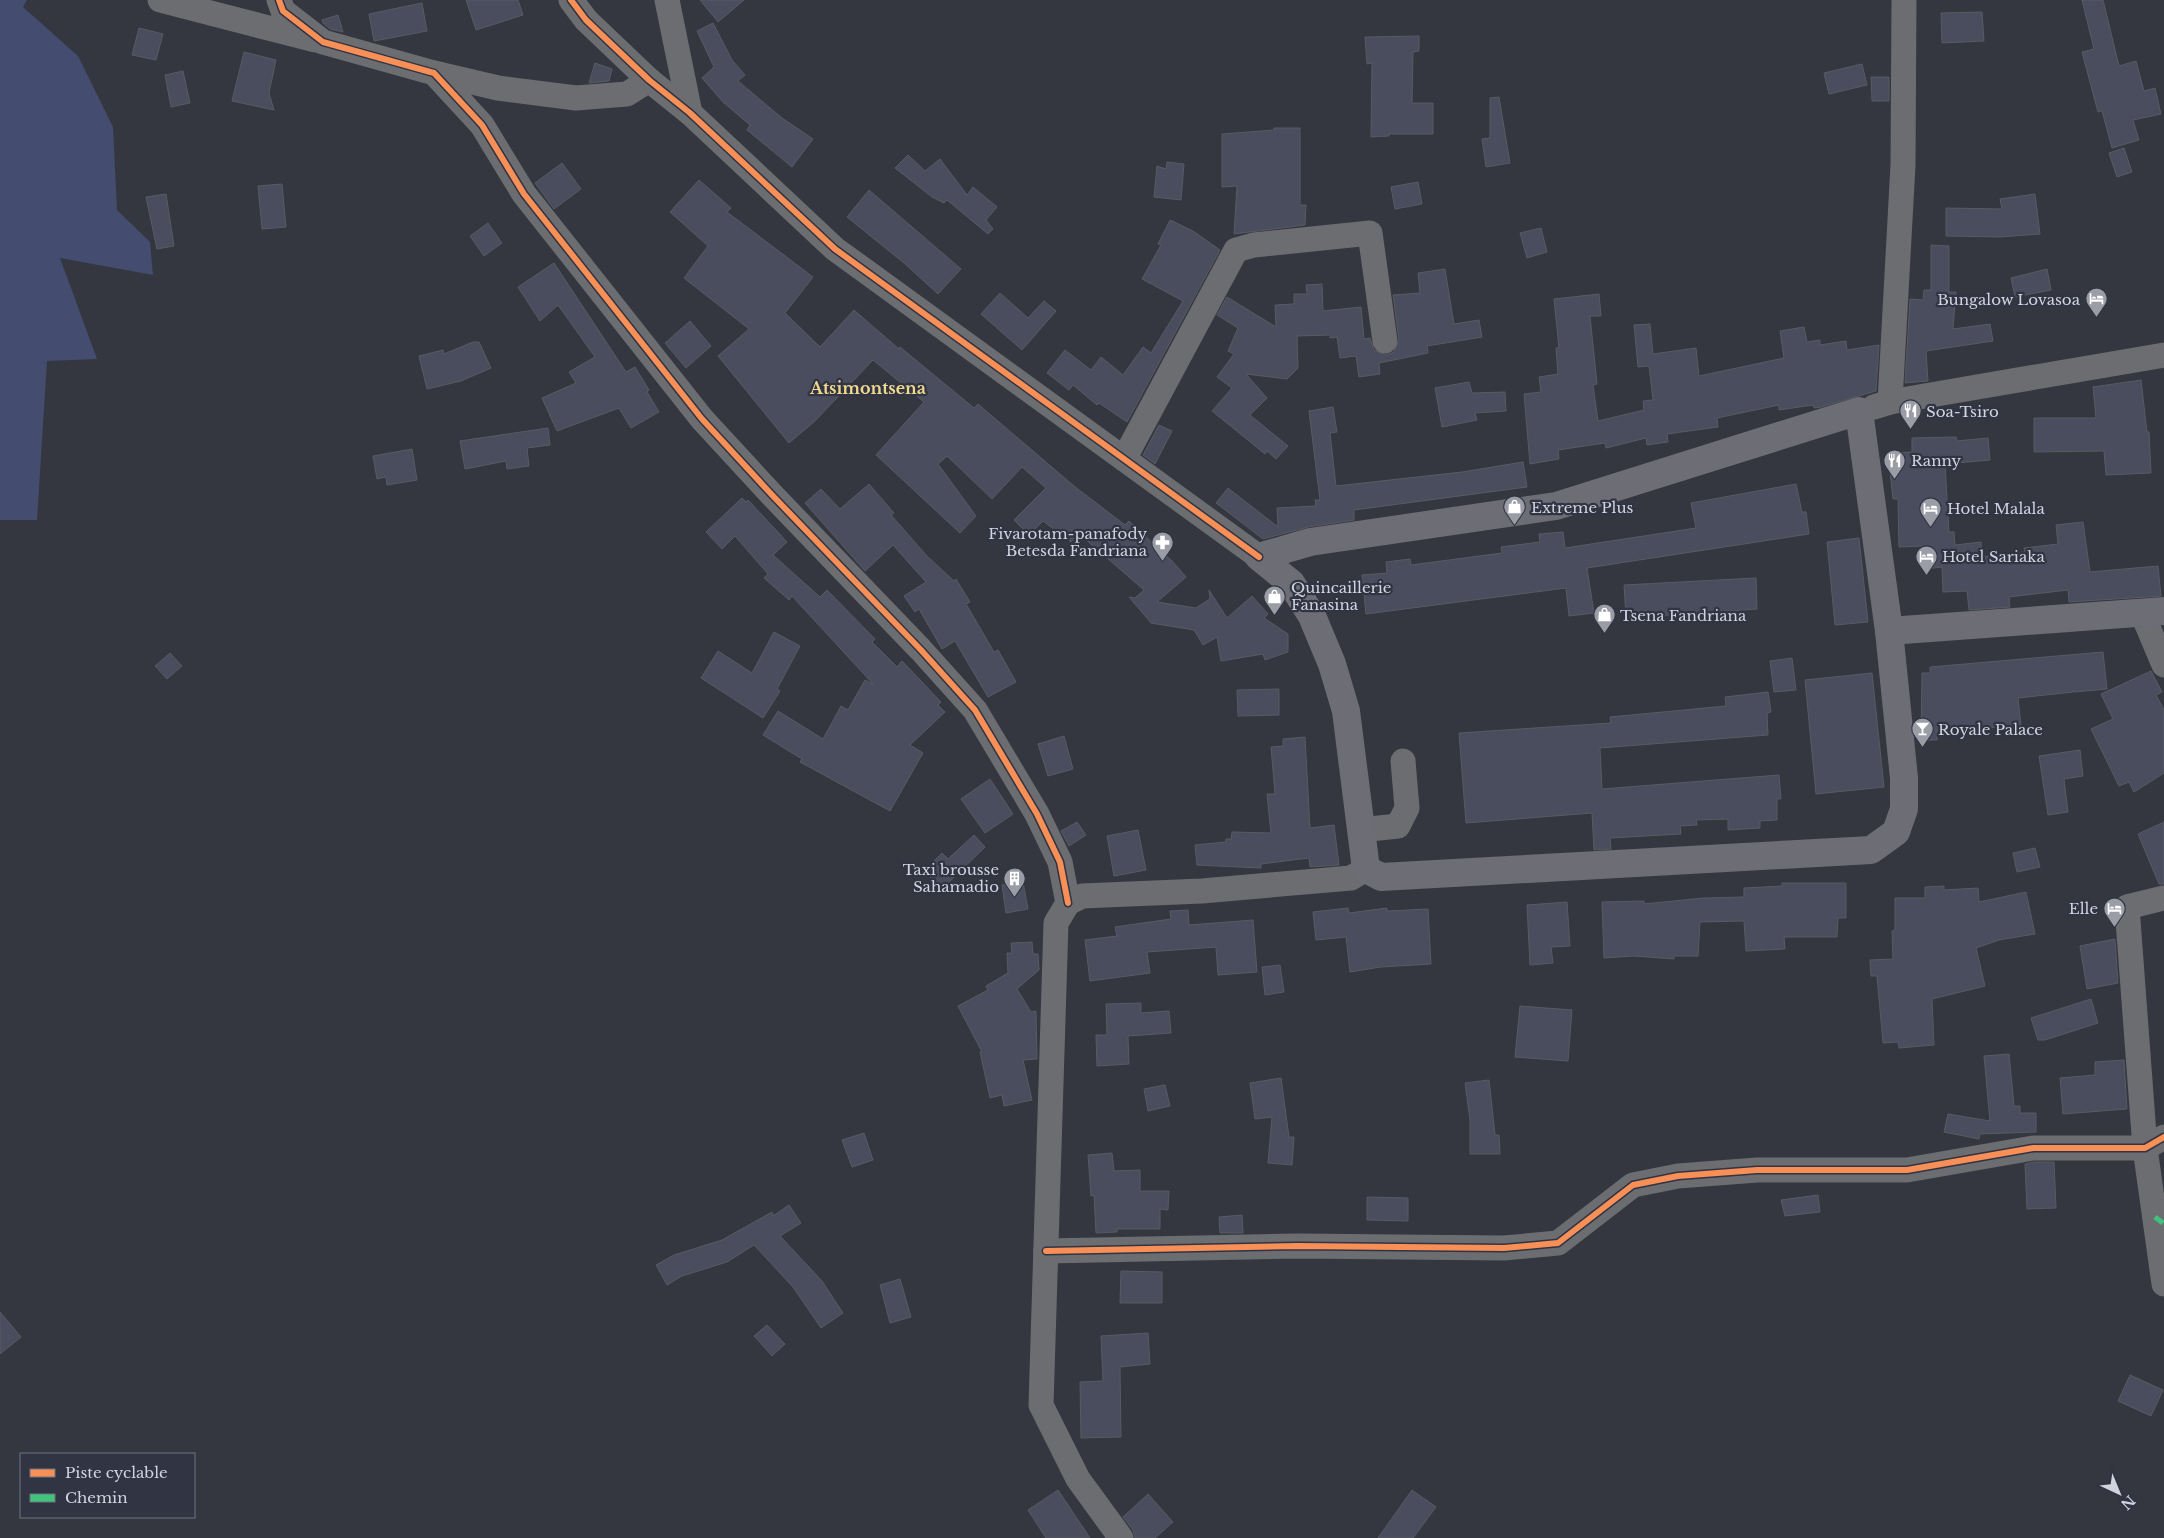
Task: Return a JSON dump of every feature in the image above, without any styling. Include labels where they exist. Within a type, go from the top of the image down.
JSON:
[{"type":"main road","points":[[1859,411],[1888,631],[1904,778],[1904,809],[1896,832],[1872,850],[1381,877],[1366,870],[1346,711],[1332,664],[1312,616],[1291,583],[1259,556],[1310,542],[1556,506],[1859,411]]},
{"type":"main road","points":[[1888,631],[2153,612]]},
{"type":"street","points":[[160,0],[434,73],[498,88],[576,98],[627,94],[649,80]]},
{"type":"street","points":[[279,0],[283,11],[323,42]]},
{"type":"street","points":[[571,0],[586,20],[649,80],[690,113],[835,249],[1259,556]]},
{"type":"street","points":[[667,0],[690,113]]},
{"type":"street","points":[[1890,402],[1903,165],[1904,0]]},
{"type":"street","points":[[434,73],[482,124],[524,194],[702,419],[921,650],[975,710],[1038,814],[1060,862],[1068,903]]},
{"type":"street","points":[[482,124],[498,88]]},
{"type":"street","points":[[1124,459],[1236,250],[1254,245],[1370,233],[1386,341]]},
{"type":"street","points":[[1859,411],[1890,402],[2164,355]]},
{"type":"street","points":[[2153,612],[2164,665]]},
{"type":"street","points":[[1360,830],[1398,826],[1407,808],[1403,760]]},
{"type":"street","points":[[1121,1538],[1078,1479],[1041,1405],[1056,923],[1068,903],[1082,896],[1202,890],[1351,878],[1366,870]]},
{"type":"street","points":[[2164,898],[2127,907],[2155,1142],[2164,1284]]},
{"type":"street","points":[[1046,1251],[1298,1246],[1504,1248],[1549,1244],[1558,1243],[1633,1185],[1678,1176],[1757,1170],[1907,1170],[2033,1148],[2155,1142]]},
{"type":"shaded area","points":[[0,0],[27,0],[23,7],[78,56],[113,127],[117,210],[150,242],[153,275],[60,258],[97,359],[47,361],[37,520],[0,520]]},
{"type":"building","points":[[466,0],[518,0],[523,15],[476,30]]},
{"type":"building","points":[[700,0],[744,0],[718,22]]},
{"type":"building","points":[[2082,0],[2103,0],[2119,66],[2136,61],[2144,91],[2155,88],[2161,114],[2133,120],[2139,140],[2112,148],[2102,111],[2098,112],[2082,52],[2094,49]]},
{"type":"building","points":[[422,3],[427,31],[374,41],[369,14]]},
{"type":"building","points":[[1982,12],[1984,41],[1942,43],[1941,13]]},
{"type":"building","points":[[338,15],[343,32],[330,29],[322,20]]},
{"type":"building","points":[[713,23],[732,60],[745,75],[738,81],[782,118],[813,139],[792,167],[747,130],[750,125],[723,102],[702,78],[714,67],[697,31]]},
{"type":"building","points":[[139,28],[163,34],[156,60],[132,55]]},
{"type":"building","points":[[1419,36],[1419,51],[1413,52],[1412,103],[1433,103],[1433,134],[1389,134],[1389,136],[1371,137],[1372,63],[1367,64],[1365,37]]},
{"type":"building","points":[[244,52],[276,60],[269,93],[274,110],[232,101]]},
{"type":"building","points":[[595,63],[612,69],[609,81],[589,83]]},
{"type":"building","points":[[1862,64],[1867,85],[1829,94],[1824,73]]},
{"type":"building","points":[[183,71],[190,103],[171,107],[165,75]]},
{"type":"building","points":[[1871,77],[1889,77],[1889,101],[1872,101]]},
{"type":"building","points":[[1499,97],[1510,163],[1486,167],[1482,139],[1490,138],[1490,98]]},
{"type":"building","points":[[1274,128],[1300,128],[1300,205],[1306,205],[1305,225],[1234,234],[1237,186],[1222,187],[1222,134],[1274,130]]},
{"type":"building","points":[[2124,148],[2132,172],[2117,177],[2109,153]]},
{"type":"building","points":[[908,155],[925,171],[940,159],[967,195],[973,187],[997,207],[986,220],[993,229],[988,234],[947,200],[944,203],[932,197],[895,168]]},
{"type":"building","points":[[1167,162],[1184,164],[1181,200],[1154,197],[1157,166],[1166,169]]},
{"type":"building","points":[[562,163],[581,189],[554,209],[535,183]]},
{"type":"building","points":[[699,180],[731,208],[727,212],[813,277],[785,313],[820,347],[854,310],[899,349],[900,347],[974,408],[978,404],[1074,486],[1125,525],[1129,521],[1172,561],[1186,577],[1157,602],[1196,608],[1210,599],[1209,590],[1227,618],[1252,596],[1268,614],[1264,618],[1288,634],[1288,652],[1265,660],[1263,654],[1221,661],[1217,637],[1203,645],[1194,630],[1151,623],[1129,597],[1135,598],[1144,590],[1078,533],[1071,542],[1043,521],[1029,535],[1014,520],[1046,488],[1022,467],[992,499],[947,456],[938,464],[976,516],[960,533],[876,455],[924,402],[873,360],[815,421],[789,443],[718,356],[749,329],[684,278],[708,246],[670,212]]},
{"type":"building","points":[[1418,182],[1422,204],[1395,209],[1391,187]]},
{"type":"building","points":[[282,184],[286,227],[262,229],[258,186]]},
{"type":"building","points":[[869,190],[961,269],[938,294],[904,263],[847,217]]},
{"type":"building","points":[[166,194],[174,246],[157,249],[146,197]]},
{"type":"building","points":[[2035,194],[2040,234],[2000,237],[1946,236],[1946,208],[2002,209],[2000,199]]},
{"type":"building","points":[[1170,220],[1193,231],[1220,250],[1127,422],[1099,403],[1097,405],[1073,385],[1069,390],[1047,373],[1065,350],[1091,370],[1101,357],[1123,375],[1143,347],[1151,353],[1183,301],[1142,279],[1161,245],[1158,244]]},
{"type":"building","points":[[488,223],[502,243],[484,256],[470,236]]},
{"type":"building","points":[[1541,228],[1547,252],[1527,258],[1520,233]]},
{"type":"building","points":[[1931,245],[1949,246],[1949,292],[1956,292],[1953,329],[1990,324],[1993,341],[1926,351],[1928,381],[1905,383],[1910,299],[1923,300],[1924,290],[1931,290]]},
{"type":"building","points":[[554,263],[626,372],[635,367],[649,390],[647,392],[659,412],[631,428],[619,408],[557,431],[542,398],[576,383],[569,372],[595,357],[558,305],[540,321],[518,287]]},
{"type":"building","points":[[1445,269],[1454,324],[1479,320],[1482,337],[1427,346],[1428,353],[1379,363],[1380,374],[1359,377],[1356,356],[1340,358],[1337,337],[1330,338],[1330,335],[1297,336],[1298,368],[1287,379],[1246,374],[1267,398],[1250,415],[1288,446],[1276,459],[1267,451],[1265,454],[1212,411],[1232,388],[1217,377],[1234,354],[1228,351],[1238,328],[1217,315],[1227,297],[1276,327],[1275,305],[1294,304],[1294,294],[1307,294],[1306,285],[1322,284],[1323,311],[1361,307],[1364,339],[1370,338],[1374,350],[1386,355],[1394,352],[1399,340],[1393,295],[1420,293],[1418,273]]},
{"type":"building","points":[[2047,269],[2051,290],[2015,297],[2011,278]]},
{"type":"building","points":[[1000,293],[1028,318],[1044,301],[1056,311],[1022,350],[981,314]]},
{"type":"building","points":[[1599,294],[1601,316],[1590,316],[1597,384],[1593,385],[1598,421],[1644,410],[1643,401],[1653,400],[1649,366],[1638,367],[1634,325],[1650,324],[1653,354],[1696,348],[1699,376],[1784,358],[1780,331],[1804,327],[1807,342],[1820,340],[1820,345],[1846,341],[1847,350],[1879,345],[1876,391],[1821,407],[1814,408],[1813,405],[1779,410],[1779,405],[1717,418],[1718,427],[1667,434],[1668,442],[1647,445],[1646,438],[1606,448],[1605,443],[1558,450],[1559,459],[1530,464],[1524,394],[1541,392],[1539,377],[1558,374],[1556,348],[1559,348],[1554,299]]},
{"type":"building","points":[[690,321],[711,346],[686,368],[665,343]]},
{"type":"building","points":[[473,342],[479,342],[491,368],[461,381],[427,389],[419,356],[443,350],[444,354]]},
{"type":"building","points":[[2141,380],[2147,432],[2149,432],[2151,473],[2106,475],[2104,451],[2034,452],[2034,418],[2096,418],[2093,387]]},
{"type":"building","points":[[1469,382],[1472,393],[1505,392],[1506,411],[1475,413],[1477,420],[1442,427],[1435,388]]},
{"type":"building","points":[[1333,407],[1337,432],[1330,433],[1336,486],[1462,472],[1523,462],[1527,487],[1354,510],[1354,520],[1308,527],[1263,539],[1216,503],[1228,488],[1278,527],[1277,508],[1316,506],[1315,500],[1320,500],[1309,411]]},
{"type":"building","points":[[1159,425],[1172,431],[1155,464],[1143,455]]},
{"type":"building","points":[[548,428],[550,445],[527,448],[529,466],[507,469],[506,461],[465,469],[460,441]]},
{"type":"building","points":[[1956,437],[1957,441],[1988,438],[1990,460],[1945,464],[1949,532],[1954,532],[1955,545],[1981,542],[1982,557],[2025,552],[2024,548],[2058,544],[2056,525],[2083,522],[2090,572],[2158,566],[2161,596],[2069,602],[2068,590],[2009,597],[2010,607],[1969,610],[1967,591],[1943,592],[1942,567],[1925,569],[1922,546],[1899,547],[1898,499],[1893,499],[1888,453],[1912,452],[1912,438]]},
{"type":"building","points":[[412,449],[417,480],[387,485],[386,477],[377,479],[373,456]]},
{"type":"building","points":[[869,484],[894,513],[891,515],[927,556],[954,581],[956,579],[970,602],[966,604],[994,652],[998,650],[1016,682],[988,697],[955,641],[942,649],[919,609],[915,612],[904,596],[926,582],[893,545],[865,571],[805,503],[821,489],[840,509]]},
{"type":"building","points":[[1796,484],[1802,512],[1806,512],[1809,534],[1587,568],[1594,613],[1569,616],[1566,588],[1366,614],[1362,575],[1387,573],[1386,562],[1410,559],[1411,565],[1502,553],[1501,547],[1540,542],[1539,534],[1563,532],[1565,548],[1696,528],[1691,503]]},
{"type":"building","points":[[742,498],[746,502],[748,500],[787,542],[773,555],[820,597],[827,590],[875,639],[872,642],[897,667],[902,661],[941,702],[938,705],[945,712],[910,745],[923,753],[890,811],[800,762],[802,759],[763,735],[778,711],[823,739],[841,706],[848,710],[865,680],[874,685],[792,596],[789,600],[764,578],[768,574],[735,536],[722,549],[706,532]]},
{"type":"building","points":[[1859,538],[1868,622],[1835,625],[1827,542]]},
{"type":"building","points":[[1756,578],[1757,609],[1626,618],[1624,585]]},
{"type":"building","points":[[774,632],[800,646],[777,689],[780,691],[763,718],[701,678],[718,651],[752,673]]},
{"type":"building","points":[[2103,652],[2107,689],[2074,692],[2073,690],[2073,692],[2018,698],[2021,726],[1937,730],[1937,740],[1921,740],[1922,673],[1930,673],[1930,667]]},
{"type":"building","points":[[170,653],[182,666],[167,679],[155,666]]},
{"type":"building","points":[[1792,658],[1796,690],[1774,692],[1770,661]]},
{"type":"building","points":[[2151,671],[2162,692],[2156,695],[2164,710],[2164,773],[2134,792],[2129,782],[2119,786],[2091,729],[2113,719],[2101,694]]},
{"type":"building","points":[[1872,673],[1884,787],[1816,794],[1805,680]]},
{"type":"building","points":[[1279,689],[1279,715],[1238,716],[1237,690]]},
{"type":"building","points":[[1768,692],[1771,712],[1767,713],[1768,735],[1600,748],[1602,789],[1779,775],[1781,799],[1777,799],[1777,820],[1760,821],[1760,828],[1728,830],[1728,819],[1696,820],[1697,825],[1680,826],[1681,834],[1610,838],[1611,849],[1594,850],[1592,813],[1466,823],[1459,733],[1611,723],[1610,717],[1726,706],[1725,697]]},
{"type":"building","points":[[1064,736],[1073,769],[1048,776],[1038,744]]},
{"type":"building","points":[[1305,737],[1310,828],[1334,825],[1339,865],[1310,867],[1309,858],[1261,864],[1261,868],[1197,865],[1195,845],[1226,842],[1226,839],[1231,839],[1232,832],[1271,833],[1267,794],[1275,794],[1271,747],[1283,746],[1283,739]]},
{"type":"building","points":[[2080,750],[2083,776],[2064,779],[2068,812],[2048,815],[2039,756]]},
{"type":"building","points":[[990,779],[1013,814],[985,833],[961,799]]},
{"type":"building","points":[[1077,822],[1086,835],[1069,846],[1061,831]]},
{"type":"building","points":[[2164,822],[2164,884],[2159,884],[2138,834]]},
{"type":"building","points":[[1138,830],[1146,870],[1114,876],[1107,836]]},
{"type":"building","points":[[974,835],[985,847],[942,889],[929,876],[936,869],[931,864],[942,853],[948,859]]},
{"type":"building","points":[[2035,848],[2040,867],[2017,872],[2013,853]]},
{"type":"building","name":"Taxi brousse Sahamadio","points":[[1023,882],[1028,909],[1006,913],[1002,885]]},
{"type":"building","points":[[1782,883],[1846,883],[1846,918],[1838,918],[1837,937],[1784,937],[1785,949],[1746,951],[1744,921],[1700,922],[1698,956],[1674,956],[1674,959],[1634,956],[1604,958],[1602,902],[1644,901],[1644,904],[1704,898],[1744,897],[1744,888],[1782,886]]},
{"type":"building","points":[[1944,886],[1944,890],[1978,888],[1979,902],[2026,892],[2035,934],[1999,940],[1976,948],[1985,986],[1932,999],[1934,1045],[1899,1048],[1898,1042],[1883,1043],[1877,976],[1871,976],[1870,960],[1893,959],[1892,931],[1895,930],[1895,898],[1925,898],[1925,887]]},
{"type":"building","points":[[1567,902],[1570,946],[1551,947],[1553,963],[1530,965],[1527,905]]},
{"type":"building","points":[[1348,908],[1349,913],[1387,908],[1387,911],[1428,909],[1431,964],[1381,967],[1350,972],[1346,937],[1316,940],[1313,912]]},
{"type":"building","points":[[1188,910],[1189,925],[1253,920],[1257,972],[1218,975],[1216,947],[1147,952],[1150,973],[1090,981],[1085,940],[1117,936],[1115,927],[1171,919],[1170,911]]},
{"type":"building","points":[[2115,939],[2118,983],[2087,989],[2080,946]]},
{"type":"building","points":[[1032,942],[1033,954],[1038,954],[1039,970],[1017,989],[1031,1012],[1036,1011],[1037,1059],[1023,1060],[1032,1100],[1004,1106],[1002,1095],[990,1098],[980,1052],[982,1052],[958,1006],[988,990],[986,986],[1008,973],[1007,953],[1012,953],[1011,943]]},
{"type":"building","points":[[1280,965],[1284,992],[1265,995],[1262,967]]},
{"type":"building","points":[[2091,999],[2098,1023],[2045,1040],[2038,1040],[2031,1018]]},
{"type":"building","points":[[1141,1003],[1141,1013],[1169,1011],[1171,1033],[1128,1036],[1129,1064],[1097,1066],[1096,1035],[1107,1035],[1106,1004]]},
{"type":"building","points":[[1520,1006],[1572,1010],[1568,1061],[1515,1057]]},
{"type":"building","points":[[2009,1054],[2014,1106],[2020,1106],[2020,1113],[2036,1113],[2036,1132],[1980,1134],[1979,1139],[1944,1132],[1948,1114],[1990,1121],[1984,1056]]},
{"type":"building","points":[[2124,1060],[2127,1109],[2063,1114],[2060,1078],[2095,1075],[2095,1062]]},
{"type":"building","points":[[1281,1078],[1289,1137],[1294,1137],[1292,1165],[1268,1163],[1272,1117],[1255,1119],[1250,1083]]},
{"type":"building","points":[[1489,1080],[1495,1135],[1499,1135],[1500,1154],[1470,1154],[1470,1120],[1465,1083]]},
{"type":"building","points":[[1165,1085],[1170,1106],[1148,1111],[1144,1089]]},
{"type":"building","points":[[864,1133],[873,1160],[852,1167],[842,1140]]},
{"type":"building","points":[[1112,1153],[1114,1171],[1140,1170],[1140,1191],[1169,1191],[1168,1210],[1160,1209],[1160,1229],[1117,1229],[1117,1232],[1096,1233],[1094,1195],[1091,1196],[1088,1155]]},
{"type":"building","points":[[2054,1162],[2056,1208],[2027,1209],[2025,1164]]},
{"type":"building","points":[[1818,1195],[1820,1212],[1785,1216],[1781,1200]]},
{"type":"building","points":[[1367,1197],[1408,1198],[1408,1221],[1367,1220]]},
{"type":"building","points":[[789,1205],[801,1223],[780,1236],[822,1281],[843,1313],[821,1328],[793,1287],[754,1245],[727,1262],[682,1276],[667,1285],[656,1265],[674,1255],[722,1240],[772,1212],[773,1216]]},
{"type":"building","points":[[1242,1215],[1243,1233],[1220,1233],[1219,1217]]},
{"type":"building","points":[[1121,1271],[1162,1272],[1162,1303],[1120,1303]]},
{"type":"building","points":[[900,1279],[911,1317],[890,1323],[880,1285]]},
{"type":"building","points":[[0,1312],[21,1337],[0,1354]]},
{"type":"building","points":[[767,1325],[785,1344],[772,1356],[754,1336]]},
{"type":"building","points":[[1148,1333],[1150,1364],[1120,1367],[1121,1437],[1081,1438],[1080,1382],[1103,1381],[1101,1336]]},
{"type":"building","points":[[2130,1375],[2163,1390],[2151,1416],[2118,1401]]},
{"type":"building","points":[[1058,1490],[1090,1538],[1046,1538],[1028,1510]]},
{"type":"building","points":[[1412,1490],[1436,1507],[1413,1538],[1378,1538]]},
{"type":"building","points":[[1148,1494],[1173,1522],[1155,1538],[1135,1538],[1133,1530],[1123,1517]]},
{"type":"marked path","points":[[2155,1217],[2164,1224]]},
{"type":"cycle path","points":[[279,0],[283,11],[323,42],[434,73],[482,125],[524,194],[702,419],[921,650],[975,710],[1037,814],[1060,862],[1068,903]]},
{"type":"cycle path","points":[[571,0],[586,20],[649,80],[690,113],[835,249],[1259,557]]},
{"type":"cycle path","points":[[1046,1251],[1298,1246],[1504,1248],[1558,1243],[1633,1185],[1678,1176],[1757,1170],[1907,1170],[2033,1148],[2145,1148],[2164,1137]]},
{"type":"place","name":"Bungalow Lovasoa","points":[[2096,318]]},
{"type":"place","name":"Soa-Tsiro","points":[[1910,430]]},
{"type":"place","name":"Ranny","points":[[1895,479]]},
{"type":"place","name":"Extreme Plus","points":[[1515,526]]},
{"type":"place","name":"Hotel Malala","points":[[1931,527]]},
{"type":"place","name":"Fivarotam-panafody Betesda Fandriana","points":[[1163,561]]},
{"type":"place","name":"Hotel Sariaka","points":[[1926,575]]},
{"type":"place","name":"Quincaillerie Fanasina","points":[[1275,615]]},
{"type":"place","name":"Tsena Fandriana","points":[[1604,634]]},
{"type":"place","name":"Royale Palace","points":[[1922,748]]},
{"type":"place","name":"Taxi brousse Sahamadio","points":[[1015,897]]},
{"type":"place","name":"Elle","points":[[2114,927]]},
{"type":"district","name":"Atsimontsena","points":[[868,388]]}]
